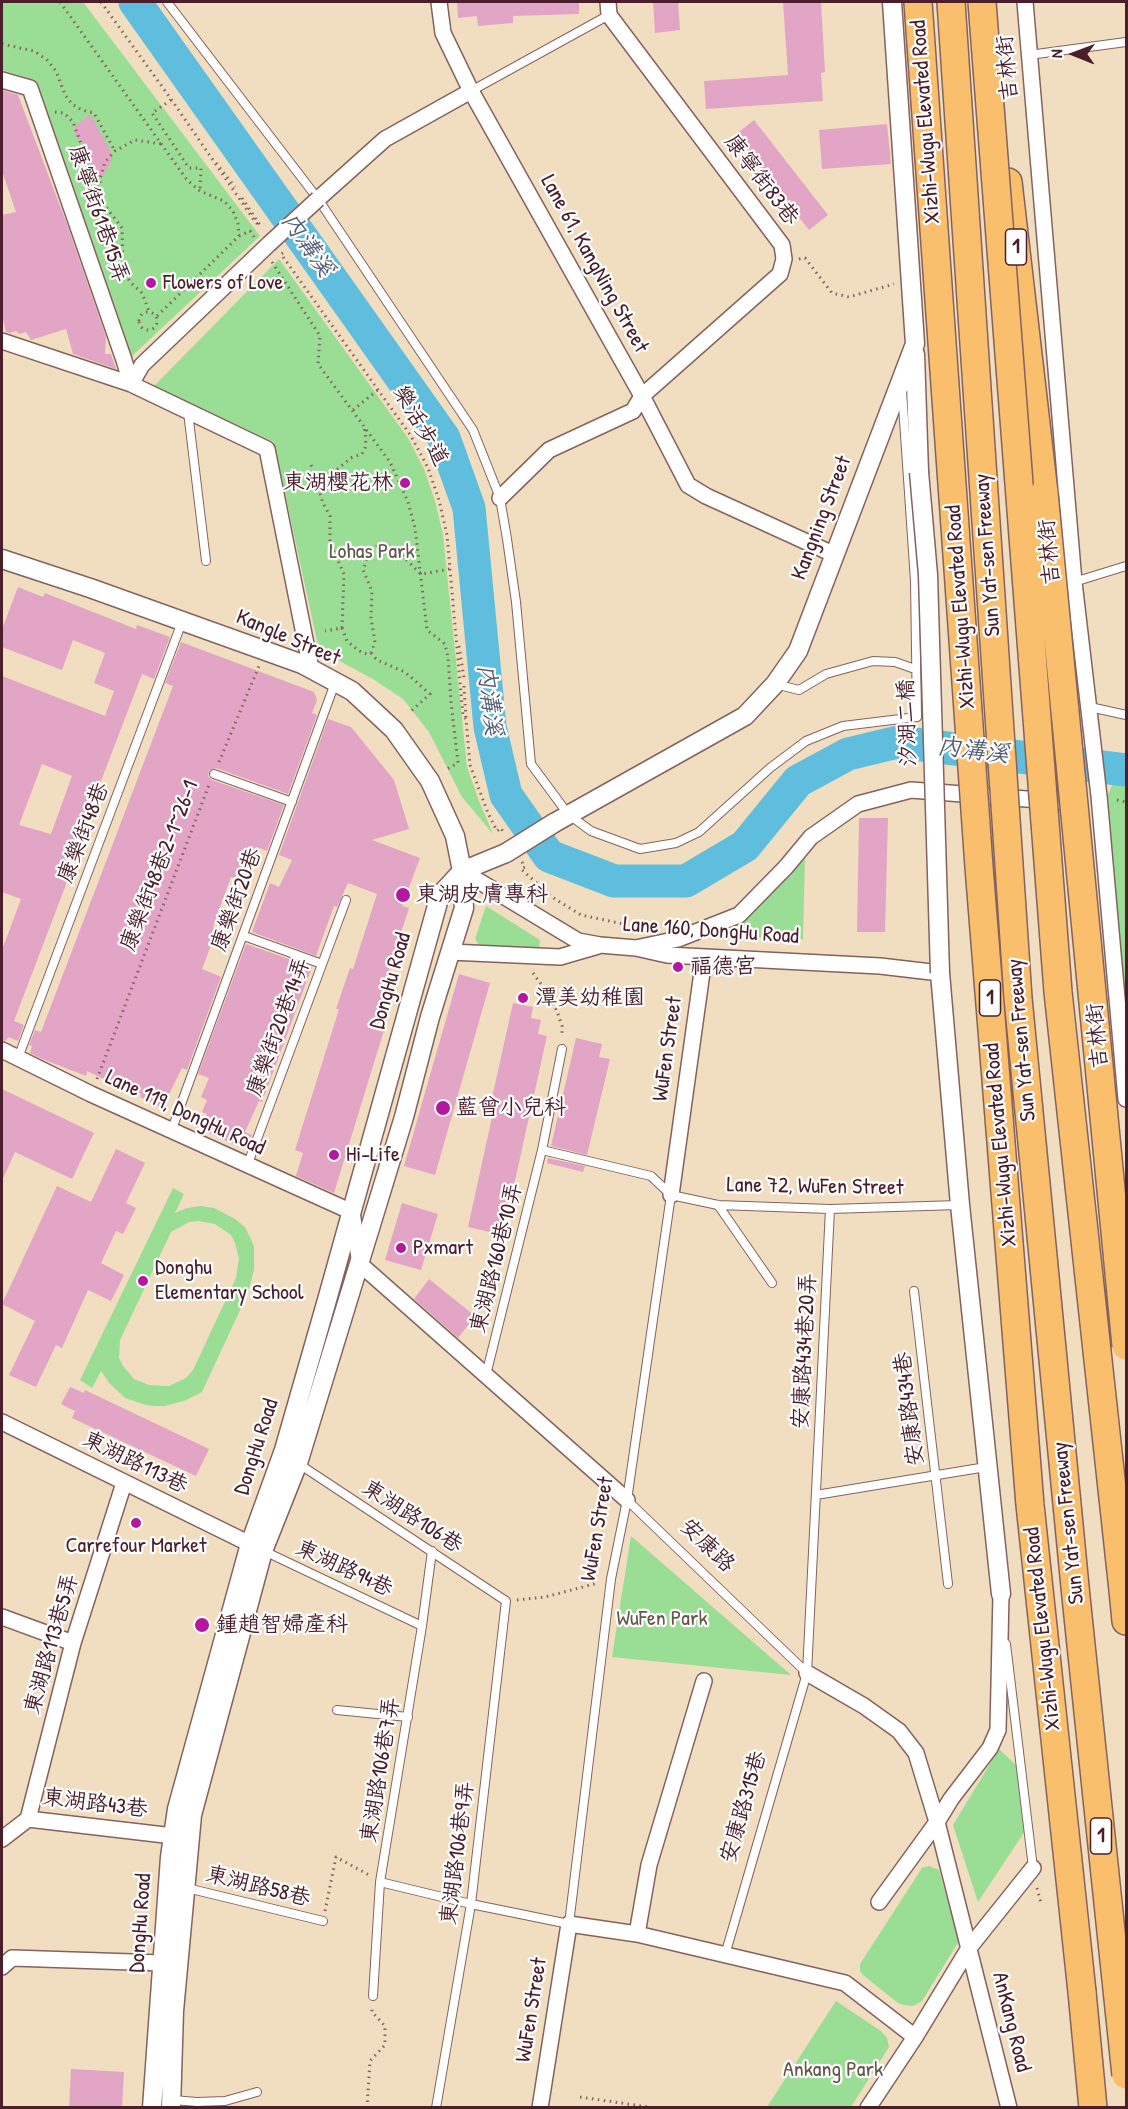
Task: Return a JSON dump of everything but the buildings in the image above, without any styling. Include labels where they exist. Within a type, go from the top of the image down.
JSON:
[{"type":"highway","name":"Xizhi-Wugu Elevated Road","points":[[918,2],[978,843],[1030,1505],[1093,2108]]},
{"type":"highway","name":"Sun Yat-sen Freeway","points":[[951,2],[1018,999],[1076,1597],[1126,2075]]},
{"type":"highway","name":"Sun Yat-sen Freeway","points":[[982,2],[1058,992],[1126,1621]]},
{"type":"highway","name":"1","points":[[987,2],[1044,493],[1126,1346]]},
{"type":"street","name":"Lane 61, KangNing Street","points":[[439,2],[443,33],[471,91],[642,396],[688,486],[833,554]]},
{"type":"street","name":"Kangning Street","points":[[462,870],[506,844],[561,819],[745,716],[775,684],[798,651],[833,554],[915,344],[892,2]]},
{"type":"street","name":"吉林街","points":[[1025,2],[1074,582],[1090,707],[1126,1099]]},
{"type":"street","name":"康寧街83巷","points":[[608,8],[782,245],[784,259]]},
{"type":"street","name":"康寧街61巷15弄","points":[[2,80],[30,87],[131,384]]},
{"type":"street","points":[[131,384],[142,365],[271,249],[318,199],[385,139],[471,91]]},
{"type":"street","points":[[500,498],[549,450],[633,411],[642,396],[780,274],[784,259]]},
{"type":"street","points":[[2,341],[131,384],[267,449],[311,669]]},
{"type":"street","name":"汐湖二橋","points":[[915,344],[919,472],[928,575],[940,973],[960,1204],[1001,1594]]},
{"type":"street","name":"Kangle Street","points":[[2,559],[183,621],[311,669],[352,691],[387,722],[430,781],[455,837],[462,870]]},
{"type":"street","points":[[636,948],[678,939],[739,915],[786,867],[811,837],[858,804],[911,790],[1099,798]]},
{"type":"street","name":"Lane 160, DongHu Road","points":[[462,870],[578,941],[636,948],[667,955],[880,966],[940,973]]},
{"type":"street","name":"DongHu Road","points":[[256,1547],[298,1463],[360,1264],[464,908],[462,870]]},
{"type":"street","name":"DongHu Road","points":[[171,2104],[174,2011],[185,1888],[182,1837],[177,1809],[284,1450],[440,895],[462,870]]},
{"type":"street","points":[[450,952],[560,957],[600,945]]},
{"type":"street","name":"WuFen Street","points":[[671,1195],[704,958]]},
{"type":"street","name":"Lane 119, DongHu Road","points":[[2,1050],[91,1094],[352,1212]]},
{"type":"street","points":[[352,1212],[360,1264]]},
{"type":"street","name":"安康路","points":[[360,1264],[627,1500]]},
{"type":"street","name":"東湖路113巷","points":[[2,1422],[256,1547]]},
{"type":"street","name":"東湖路113巷5弄","points":[[31,1819],[73,1643],[124,1483]]},
{"type":"street","points":[[879,1902],[951,1799],[990,1748],[998,1730],[1001,1594]]},
{"type":"street","points":[[2,1617],[73,1643]]},
{"type":"street","name":"安康路","points":[[807,1673],[864,1706],[899,1731],[916,1753],[937,1822],[969,1948]]},
{"type":"street","points":[[637,1934],[649,1865],[704,1681]]},
{"type":"street","name":"東湖路43巷","points":[[2,1839],[31,1819],[182,1837]]},
{"type":"street","name":"DongHu Road","points":[[152,2108],[170,1857],[182,1837]]},
{"type":"street","points":[[868,2108],[915,2037],[969,1948],[1033,1868]]},
{"type":"street","points":[[569,1924],[637,1934],[844,1983],[915,2037]]},
{"type":"street","name":"WuFen Street","points":[[540,2108],[569,1924]]},
{"type":"street","name":"AnKang Road","points":[[969,1948],[1009,2108]]},
{"type":"street","points":[[2,1967],[12,1958],[162,1963]]},
{"type":"lane","points":[[167,2],[318,199],[473,430],[500,498],[516,602],[531,764],[561,819],[640,849],[676,843],[699,832],[770,768],[806,741],[843,726],[917,717],[915,581],[902,380]]},
{"type":"lane","points":[[471,91],[608,8]]},
{"type":"lane","points":[[1029,54],[1126,42]]},
{"type":"lane","points":[[188,412],[206,561]]},
{"type":"lane","points":[[1074,582],[1126,566]]},
{"type":"lane","name":"康樂街48巷","points":[[18,1058],[183,621]]},
{"type":"lane","points":[[775,684],[799,690],[826,674],[873,661],[895,663],[915,669]]},
{"type":"lane","name":"康樂街20巷","points":[[172,1129],[335,683]]},
{"type":"lane","points":[[1090,707],[1126,715]]},
{"type":"lane","points":[[214,774],[292,802]]},
{"type":"lane","points":[[940,973],[946,965],[941,793]]},
{"type":"lane","name":"康樂街20巷14弄","points":[[247,1166],[346,900]]},
{"type":"lane","points":[[244,936],[322,964]]},
{"type":"lane","name":"東湖路160巷10弄","points":[[486,1375],[542,1150],[562,1049]]},
{"type":"lane","points":[[542,1150],[651,1176],[671,1195]]},
{"type":"lane","name":"Lane 72, WuFen Street","points":[[671,1195],[718,1205],[830,1209],[960,1204]]},
{"type":"lane","name":"WuFen Street","points":[[569,1924],[611,1579],[627,1500],[671,1195]]},
{"type":"lane","points":[[718,1205],[772,1282]]},
{"type":"lane","name":"安康路434巷20弄","points":[[816,1495],[830,1209]]},
{"type":"lane","name":"安康路434巷","points":[[816,1495],[936,1475],[914,1291]]},
{"type":"lane","name":"東湖路106巷","points":[[298,1463],[506,1601]]},
{"type":"lane","points":[[948,1584],[936,1475],[988,1467]]},
{"type":"lane","points":[[807,1673],[816,1495]]},
{"type":"lane","name":"安康路","points":[[627,1500],[807,1673]]},
{"type":"lane","name":"東湖路94巷","points":[[256,1547],[422,1626]]},
{"type":"lane","name":"東湖路106巷7弄","points":[[373,1996],[380,1882],[408,1717],[432,1551]]},
{"type":"lane","points":[[1001,1594],[1033,1868]]},
{"type":"lane","name":"東湖路106巷9弄","points":[[436,2108],[471,1904],[506,1601]]},
{"type":"lane","name":"安康路315巷","points":[[725,1955],[807,1673]]},
{"type":"lane","points":[[337,1710],[408,1717]]},
{"type":"lane","points":[[380,1882],[569,1924]]},
{"type":"lane","name":"東湖路58巷","points":[[185,1888],[323,1921]]},
{"type":"lane","points":[[171,2104],[225,2101],[257,2092]]},
{"type":"path","points":[[60,2],[164,144],[187,180],[200,190],[224,201],[233,211],[238,224],[239,236],[157,316],[156,326],[148,330],[140,325]]},
{"type":"path","points":[[101,2],[260,227],[257,218],[242,198]]},
{"type":"path","points":[[2,44],[34,51],[47,60],[59,77],[65,95],[72,104],[94,113],[115,151]]},
{"type":"path","points":[[171,99],[152,113],[189,168],[201,168],[200,190]]},
{"type":"path","points":[[54,112],[64,113],[72,122],[100,190],[103,203],[122,228],[123,269],[130,282],[142,293],[149,311],[157,316]]},
{"type":"path","points":[[100,190],[100,179],[105,162],[115,151],[135,140],[164,144]]},
{"type":"path","points":[[215,162],[235,187]]},
{"type":"path","points":[[271,249],[320,336],[318,364],[390,462],[408,502],[415,528],[428,630],[445,644],[448,657],[458,763],[445,770]]},
{"type":"path","name":"樂活步道","points":[[271,249],[379,389],[411,436],[428,468],[445,526],[458,644]]},
{"type":"path","name":"康寧街83巷","points":[[784,259],[805,258],[832,293],[849,297],[880,287],[910,281]]},
{"type":"path","points":[[140,325],[140,315],[149,311]]},
{"type":"path","points":[[130,331],[140,325]]},
{"type":"path","points":[[353,410],[379,389]]},
{"type":"path","points":[[316,480],[329,476],[351,458],[362,454],[366,440],[364,424]]},
{"type":"path","points":[[311,465],[323,503],[330,516],[330,543],[344,574],[342,628],[347,640],[359,651],[371,653]]},
{"type":"path","points":[[371,653],[375,642],[371,618],[372,591],[363,570],[371,549],[377,546],[392,546],[421,574]]},
{"type":"path","points":[[421,574],[450,569]]},
{"type":"path","points":[[326,631],[342,628]]},
{"type":"path","points":[[458,644],[461,650],[464,678]]},
{"type":"path","points":[[458,644],[466,719]]},
{"type":"path","name":"康樂街48巷2-1~26-1","points":[[91,1094],[214,774],[265,652]]},
{"type":"path","points":[[371,653],[377,660],[405,672],[430,694],[410,712]]},
{"type":"path","points":[[464,686],[471,765],[488,813],[497,831],[501,828],[506,844]]},
{"type":"path","points":[[523,868],[552,897],[581,915],[623,924],[671,924]]},
{"type":"path","points":[[519,954],[546,990],[557,1011],[562,1026],[562,1049]]},
{"type":"path","points":[[506,1601],[545,1597],[611,1579]]},
{"type":"path","points":[[323,1921],[336,1857],[380,1882]]},
{"type":"path","points":[[367,2108],[370,2061],[385,2045],[385,2026],[372,2012],[373,1996]]},
{"type":"path","points":[[580,2097],[655,2108]]},
{"type":"green space","points":[[2,2],[83,2],[260,236],[132,356],[36,80],[2,70]]},
{"type":"green space","name":"Lohas Park","points":[[279,259],[408,438],[424,469],[443,535],[467,767],[493,834],[462,797],[429,732],[403,699],[373,679],[319,650],[274,442],[154,386]]},
{"type":"green space","points":[[1115,779],[1126,782],[1126,1046],[1104,803]]},
{"type":"green space","points":[[805,857],[803,939],[728,937]]},
{"type":"green space","points":[[486,906],[540,940],[539,948],[480,947],[475,939]]},
{"type":"green space","points":[[173,1188],[184,1194],[175,1213],[201,1206],[214,1208],[245,1227],[254,1246],[254,1270],[248,1293],[202,1392],[184,1401],[155,1406],[125,1398],[110,1384],[101,1371],[92,1388],[80,1380]],"holes":[[[189,1222],[215,1224],[231,1235],[235,1243],[239,1258],[236,1278],[193,1370],[186,1378],[169,1386],[149,1385],[134,1379],[119,1358],[120,1340],[171,1232]]]},
{"type":"green space","name":"WuFen Park","points":[[631,1536],[791,1675],[612,1657]]},
{"type":"green space","points":[[999,1749],[1020,1769],[1025,1831],[978,1902],[953,1825]]},
{"type":"green space","points":[[929,1866],[939,1870],[959,1941],[922,2001],[913,2006],[904,2005],[898,2003],[863,1975],[860,1971],[860,1964],[922,1868]]},
{"type":"green space","name":"Ankang Park","points":[[836,2001],[881,2031],[887,2038],[889,2047],[851,2107],[767,2107]]},
{"type":"waterway","name":"內溝溪","points":[[135,2],[444,438],[469,508],[490,727],[506,795],[549,856],[614,881],[686,881],[745,846],[798,781],[848,754],[898,742],[1126,770]]},
{"type":"place","name":"Flowers of Love","points":[[151,283]]},
{"type":"place","name":"東湖櫻花林","points":[[405,483]]},
{"type":"place","name":"東湖皮膚專科","points":[[403,895]]},
{"type":"place","name":"福德宮","points":[[678,967]]},
{"type":"place","name":"潭美幼稚園","points":[[523,998]]},
{"type":"place","name":"藍曾小兒科","points":[[443,1108]]},
{"type":"place","name":"Hi-Life","points":[[334,1155]]},
{"type":"place","name":"Pxmart","points":[[401,1248]]},
{"type":"place","name":"Donghu Elementary School","points":[[143,1281]]},
{"type":"place","name":"Carrefour Market","points":[[136,1523]]},
{"type":"place","name":"鍾趙智婦產科","points":[[202,1625]]}]
